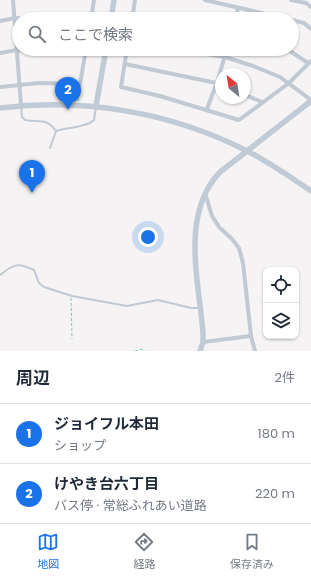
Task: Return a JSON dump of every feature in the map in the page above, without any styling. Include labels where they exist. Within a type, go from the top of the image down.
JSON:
[{"type":"street","points":[[13,0],[14,12]]},
{"type":"street","points":[[92,12],[94,0]]},
{"type":"street","points":[[112,12],[114,0]]},
{"type":"street","points":[[134,12],[135,0]]},
{"type":"street","points":[[204,0],[256,12]]},
{"type":"street","points":[[291,0],[306,3],[311,7]]},
{"type":"street","points":[[237,12],[238,8]]},
{"type":"street","points":[[0,22],[12,19]]},
{"type":"street","points":[[299,22],[304,23],[311,29]]},
{"type":"street","points":[[0,53],[12,51]]},
{"type":"street","points":[[17,56],[21,106]]},
{"type":"street","points":[[0,87],[19,84],[80,84],[85,56]]},
{"type":"street","points":[[96,106],[105,56]]},
{"type":"street","points":[[126,56],[121,87],[207,109],[239,120],[289,83],[310,62],[299,56]]},
{"type":"street","points":[[200,351],[203,342],[195,228],[200,205],[205,193],[213,179],[220,172],[311,101],[280,77],[253,66],[225,56],[222,68]]},
{"type":"street","points":[[125,64],[215,82]]},
{"type":"street","points":[[207,109],[215,92]]},
{"type":"street","points":[[251,97],[262,102]]},
{"type":"street","points":[[0,108],[77,104],[156,117],[208,133],[246,151],[281,171],[311,191]]},
{"type":"street","points":[[205,193],[212,216],[219,227],[239,248],[243,263],[255,351]]},
{"type":"street","points":[[203,342],[252,336]]},
{"type":"lane","points":[[21,106],[22,117],[25,120],[47,122],[56,131]]},
{"type":"lane","points":[[56,131],[92,122],[96,106]]},
{"type":"lane","points":[[50,148],[56,131]]},
{"type":"lane","points":[[0,275],[12,266],[22,265],[34,270],[39,282],[44,287],[72,296],[127,306],[158,300],[192,308],[201,308]]},
{"type":"path","points":[[77,104],[80,84]]},
{"type":"path","points":[[72,296],[70,305],[72,338]]},
{"type":"path","points":[[136,351],[143,349],[144,351]]},
{"type":"place","name":"けやき台六丁目","points":[[68,110]]},
{"type":"place","name":"ジョイフル本田","points":[[32,193]]}]
